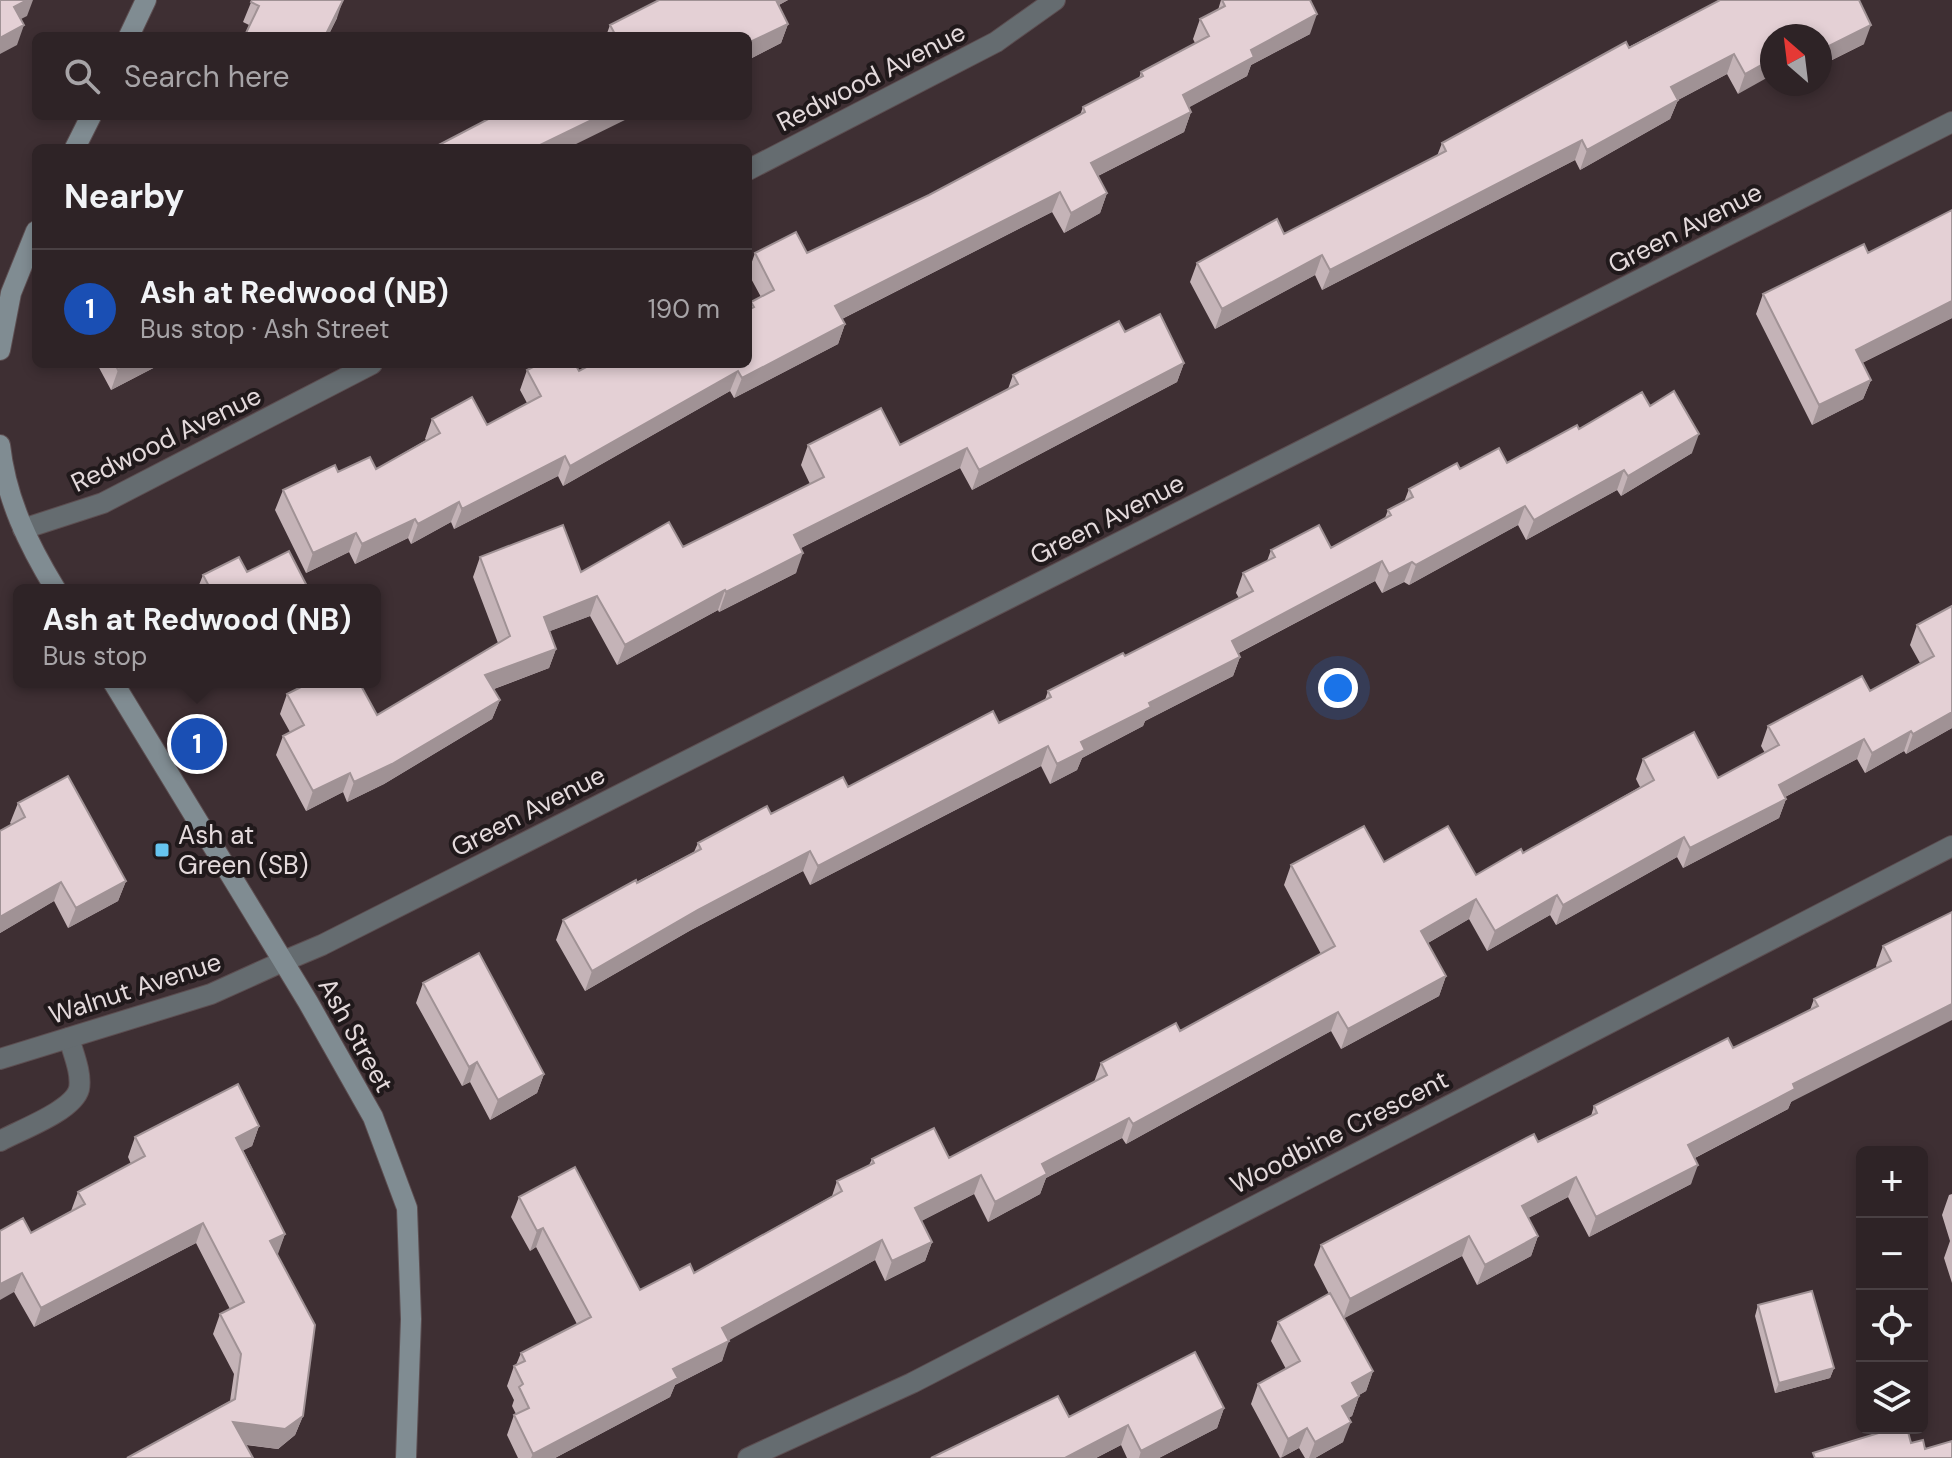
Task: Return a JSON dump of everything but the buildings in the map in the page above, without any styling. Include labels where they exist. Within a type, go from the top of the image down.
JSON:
[{"type":"main road","points":[[131,32],[146,0]]},
{"type":"main road","points":[[77,144],[89,120]]},
{"type":"main road","points":[[0,350],[6,293],[32,239]]},
{"type":"main road","points":[[0,445],[2,467],[12,504],[53,584]]},
{"type":"main road","name":"Ash Street","points":[[117,688],[284,961],[373,1117],[407,1208],[411,1319],[406,1458]]},
{"type":"street","name":"Redwood Avenue","points":[[752,168],[996,42],[1055,0]]},
{"type":"street","name":"Green Avenue","points":[[284,961],[322,945],[1952,122]]},
{"type":"street","name":"Redwood Avenue","points":[[23,529],[103,503],[364,368]]},
{"type":"street","name":"Woodbine Crescent","points":[[748,1458],[912,1383],[1952,846]]},
{"type":"street","name":"Walnut Avenue","points":[[0,1059],[211,994],[284,961]]},
{"type":"street","points":[[0,1141],[72,1103],[79,1089],[79,1076],[69,1038]]},
{"type":"place","name":"Ash at Redwood (NB)","points":[[197,744]]},
{"type":"place","name":"Ash at Green (SB)","points":[[162,850]]}]
